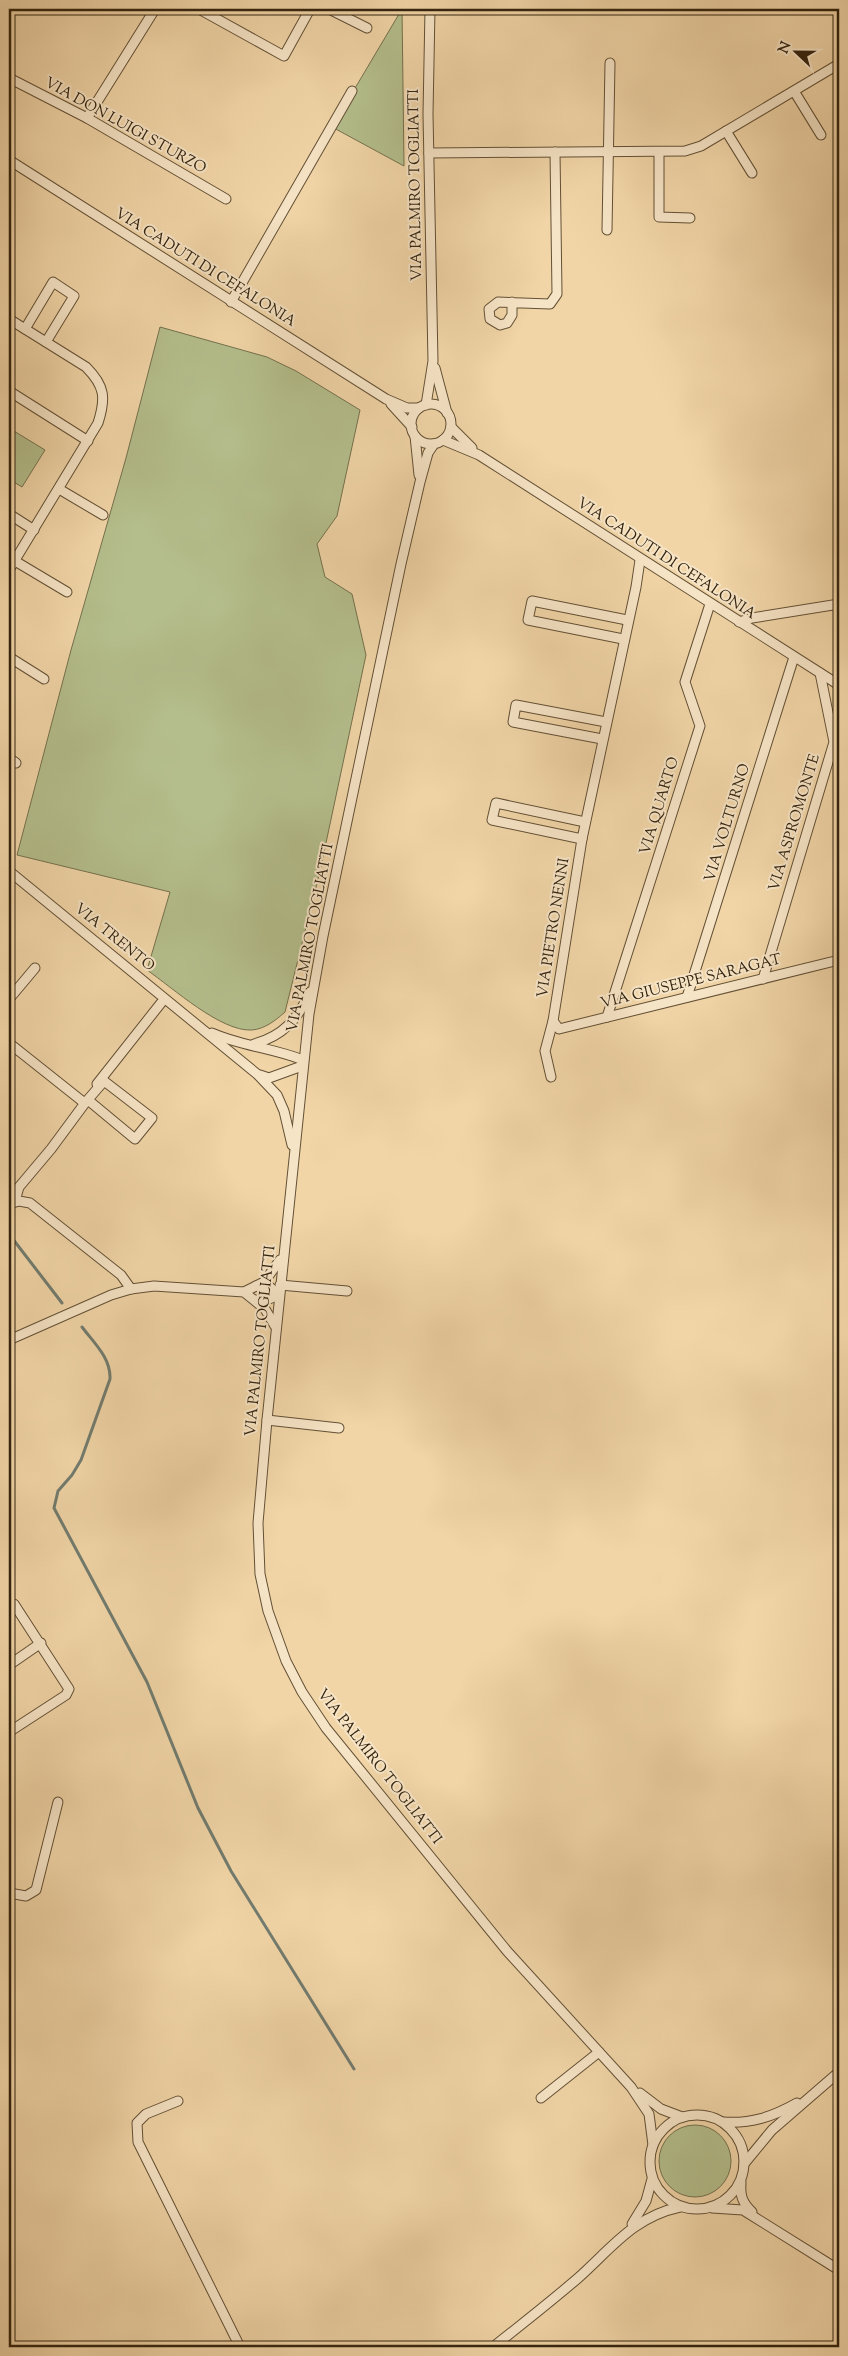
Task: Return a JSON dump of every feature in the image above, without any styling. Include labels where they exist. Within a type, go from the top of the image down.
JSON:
[{"type":"street","points":[[87,118],[154,9]]},
{"type":"street","points":[[200,9],[284,56],[310,9]]},
{"type":"street","points":[[329,9],[367,28]]},
{"type":"street","name":"VIA PALMIRO TOGLIATTI","points":[[420,482],[413,431],[413,416],[423,406],[433,360],[429,153],[430,9]]},
{"type":"street","points":[[607,230],[610,63]]},
{"type":"street","points":[[429,153],[659,152],[693,149],[839,64]]},
{"type":"street","name":"VIA DON LUIGI STURZO","points":[[9,78],[87,118],[226,199]]},
{"type":"street","points":[[232,302],[352,91]]},
{"type":"street","points":[[794,91],[821,135]]},
{"type":"street","points":[[726,131],[752,173]]},
{"type":"street","points":[[512,302],[550,304],[557,294],[555,152]]},
{"type":"street","points":[[659,152],[659,217],[690,218]]},
{"type":"street","name":"VIA CADUTI DI CEFALONIA","points":[[9,160],[386,399],[406,408],[423,406]]},
{"type":"street","points":[[25,329],[53,282],[74,296],[46,342]]},
{"type":"street","points":[[9,319],[86,367],[96,377],[103,391],[103,408],[88,441],[9,570]]},
{"type":"street","name":"VIA PALMIRO TOGLIATTI","points":[[433,360],[451,427],[428,453],[420,482],[346,824],[316,978],[303,1063],[295,1157],[275,1326],[258,1523],[258,1554],[268,1611],[286,1661],[302,1692],[326,1728],[507,1951],[631,2087]]},
{"type":"street","points":[[9,391],[88,441]]},
{"type":"street","name":"VIA CADUTI DI CEFALONIA","points":[[386,399],[413,431]]},
{"type":"street","points":[[423,406],[438,406],[447,413]]},
{"type":"street","name":"VIA CADUTI DI CEFALONIA","points":[[451,427],[479,455],[640,560],[839,685]]},
{"type":"street","points":[[413,431],[423,442],[438,442]]},
{"type":"street","name":"VIA CADUTI DI CEFALONIA","points":[[438,442],[479,455]]},
{"type":"street","points":[[59,489],[102,515]]},
{"type":"street","points":[[9,514],[34,530]]},
{"type":"street","name":"VIA PIETRO NENNI","points":[[551,1077],[545,1051],[553,1021],[585,822],[627,620],[636,587],[640,560]]},
{"type":"street","points":[[15,561],[67,592]]},
{"type":"street","points":[[623,639],[528,620],[532,601],[627,620]]},
{"type":"street","name":"VIA QUARTO","points":[[607,1017],[700,726],[685,682],[710,604]]},
{"type":"street","points":[[739,622],[752,618],[839,604]]},
{"type":"street","points":[[9,657],[44,679]]},
{"type":"street","name":"VIA VOLTURNO","points":[[687,997],[794,657]]},
{"type":"street","name":"VIA ASPROMONTE","points":[[763,978],[834,742],[820,673]]},
{"type":"street","points":[[602,739],[513,722],[516,705],[606,722]]},
{"type":"street","name":"VIA PIETRO NENNI","points":[[582,839],[492,820],[496,803],[585,822]]},
{"type":"street","name":"VIA TRENTO","points":[[9,871],[257,1074],[277,1095],[289,1128],[295,1157]]},
{"type":"street","name":"VIA GIUSEPPE SARAGAT","points":[[553,1021],[559,1029],[839,960]]},
{"type":"street","points":[[9,999],[35,968]]},
{"type":"street","points":[[250,1045],[269,1040],[297,1018],[316,978]]},
{"type":"street","points":[[131,1289],[121,1275],[30,1203],[12,1202],[18,1187],[51,1149],[161,1003]]},
{"type":"street","name":"VIA TRENTO","points":[[200,1028],[228,1040],[283,1052],[303,1063]]},
{"type":"street","points":[[9,1043],[85,1102],[135,1139],[152,1118],[104,1081],[85,1102]]},
{"type":"street","points":[[257,1074],[269,1078],[303,1063]]},
{"type":"street","points":[[244,1292],[270,1276],[283,1256]]},
{"type":"street","points":[[280,1285],[347,1291]]},
{"type":"street","points":[[9,1340],[112,1295],[131,1289],[162,1286],[244,1292],[257,1300],[275,1326]]},
{"type":"street","points":[[256,1286],[270,1287],[279,1295],[269,1299],[257,1300]]},
{"type":"street","points":[[267,1420],[339,1428]]},
{"type":"street","points":[[9,1604],[14,1604],[68,1685],[68,1692],[9,1732]]},
{"type":"street","points":[[9,1662],[12,1663],[41,1643]]},
{"type":"street","points":[[9,1893],[26,1896],[36,1890],[58,1802]]},
{"type":"street","points":[[541,2098],[599,2052]]},
{"type":"street","points":[[744,2164],[772,2130],[839,2072]]},
{"type":"street","points":[[631,2087],[661,2109],[682,2117]]},
{"type":"street","points":[[631,2087],[649,2114],[652,2145],[649,2162],[652,2179],[663,2196],[680,2207],[695,2210],[710,2208],[743,2210],[758,2217],[839,2270]]},
{"type":"street","points":[[652,2145],[664,2128],[682,2117],[703,2115],[722,2122],[748,2123],[765,2119],[810,2096]]},
{"type":"street","points":[[178,2101],[146,2114],[137,2123],[138,2142],[240,2347]]},
{"type":"street","points":[[722,2122],[736,2136],[743,2154],[744,2164],[740,2195],[744,2204],[758,2217]]},
{"type":"street","points":[[619,2239],[638,2216],[652,2179]]},
{"type":"street","points":[[710,2208],[729,2197],[741,2179]]},
{"type":"street","points":[[493,2347],[579,2277],[619,2239],[642,2221],[661,2211],[680,2207]]},
{"type":"green space","points":[[402,9],[404,166],[332,127]]},
{"type":"green space","points":[[160,327],[267,357],[296,371],[360,410],[337,516],[317,544],[325,577],[352,594],[366,655],[320,871],[285,1012],[266,1026],[252,1030],[240,1029],[212,1017],[147,970],[170,892],[17,855]]},
{"type":"green space","points":[[9,428],[45,450],[22,487],[9,479]]},
{"type":"green space","points":[[695,2125],[709,2128],[721,2135],[728,2147],[731,2161],[728,2175],[721,2187],[709,2194],[695,2197],[681,2194],[669,2187],[662,2175],[659,2161],[662,2147],[669,2135],[681,2128]]},
{"type":"waterway","points":[[9,1234],[62,1303]]},
{"type":"waterway","points":[[82,1327],[105,1358],[110,1371],[110,1379],[81,1460],[72,1475],[58,1491],[54,1508],[147,1682],[198,1808],[231,1871],[354,2069]]}]
